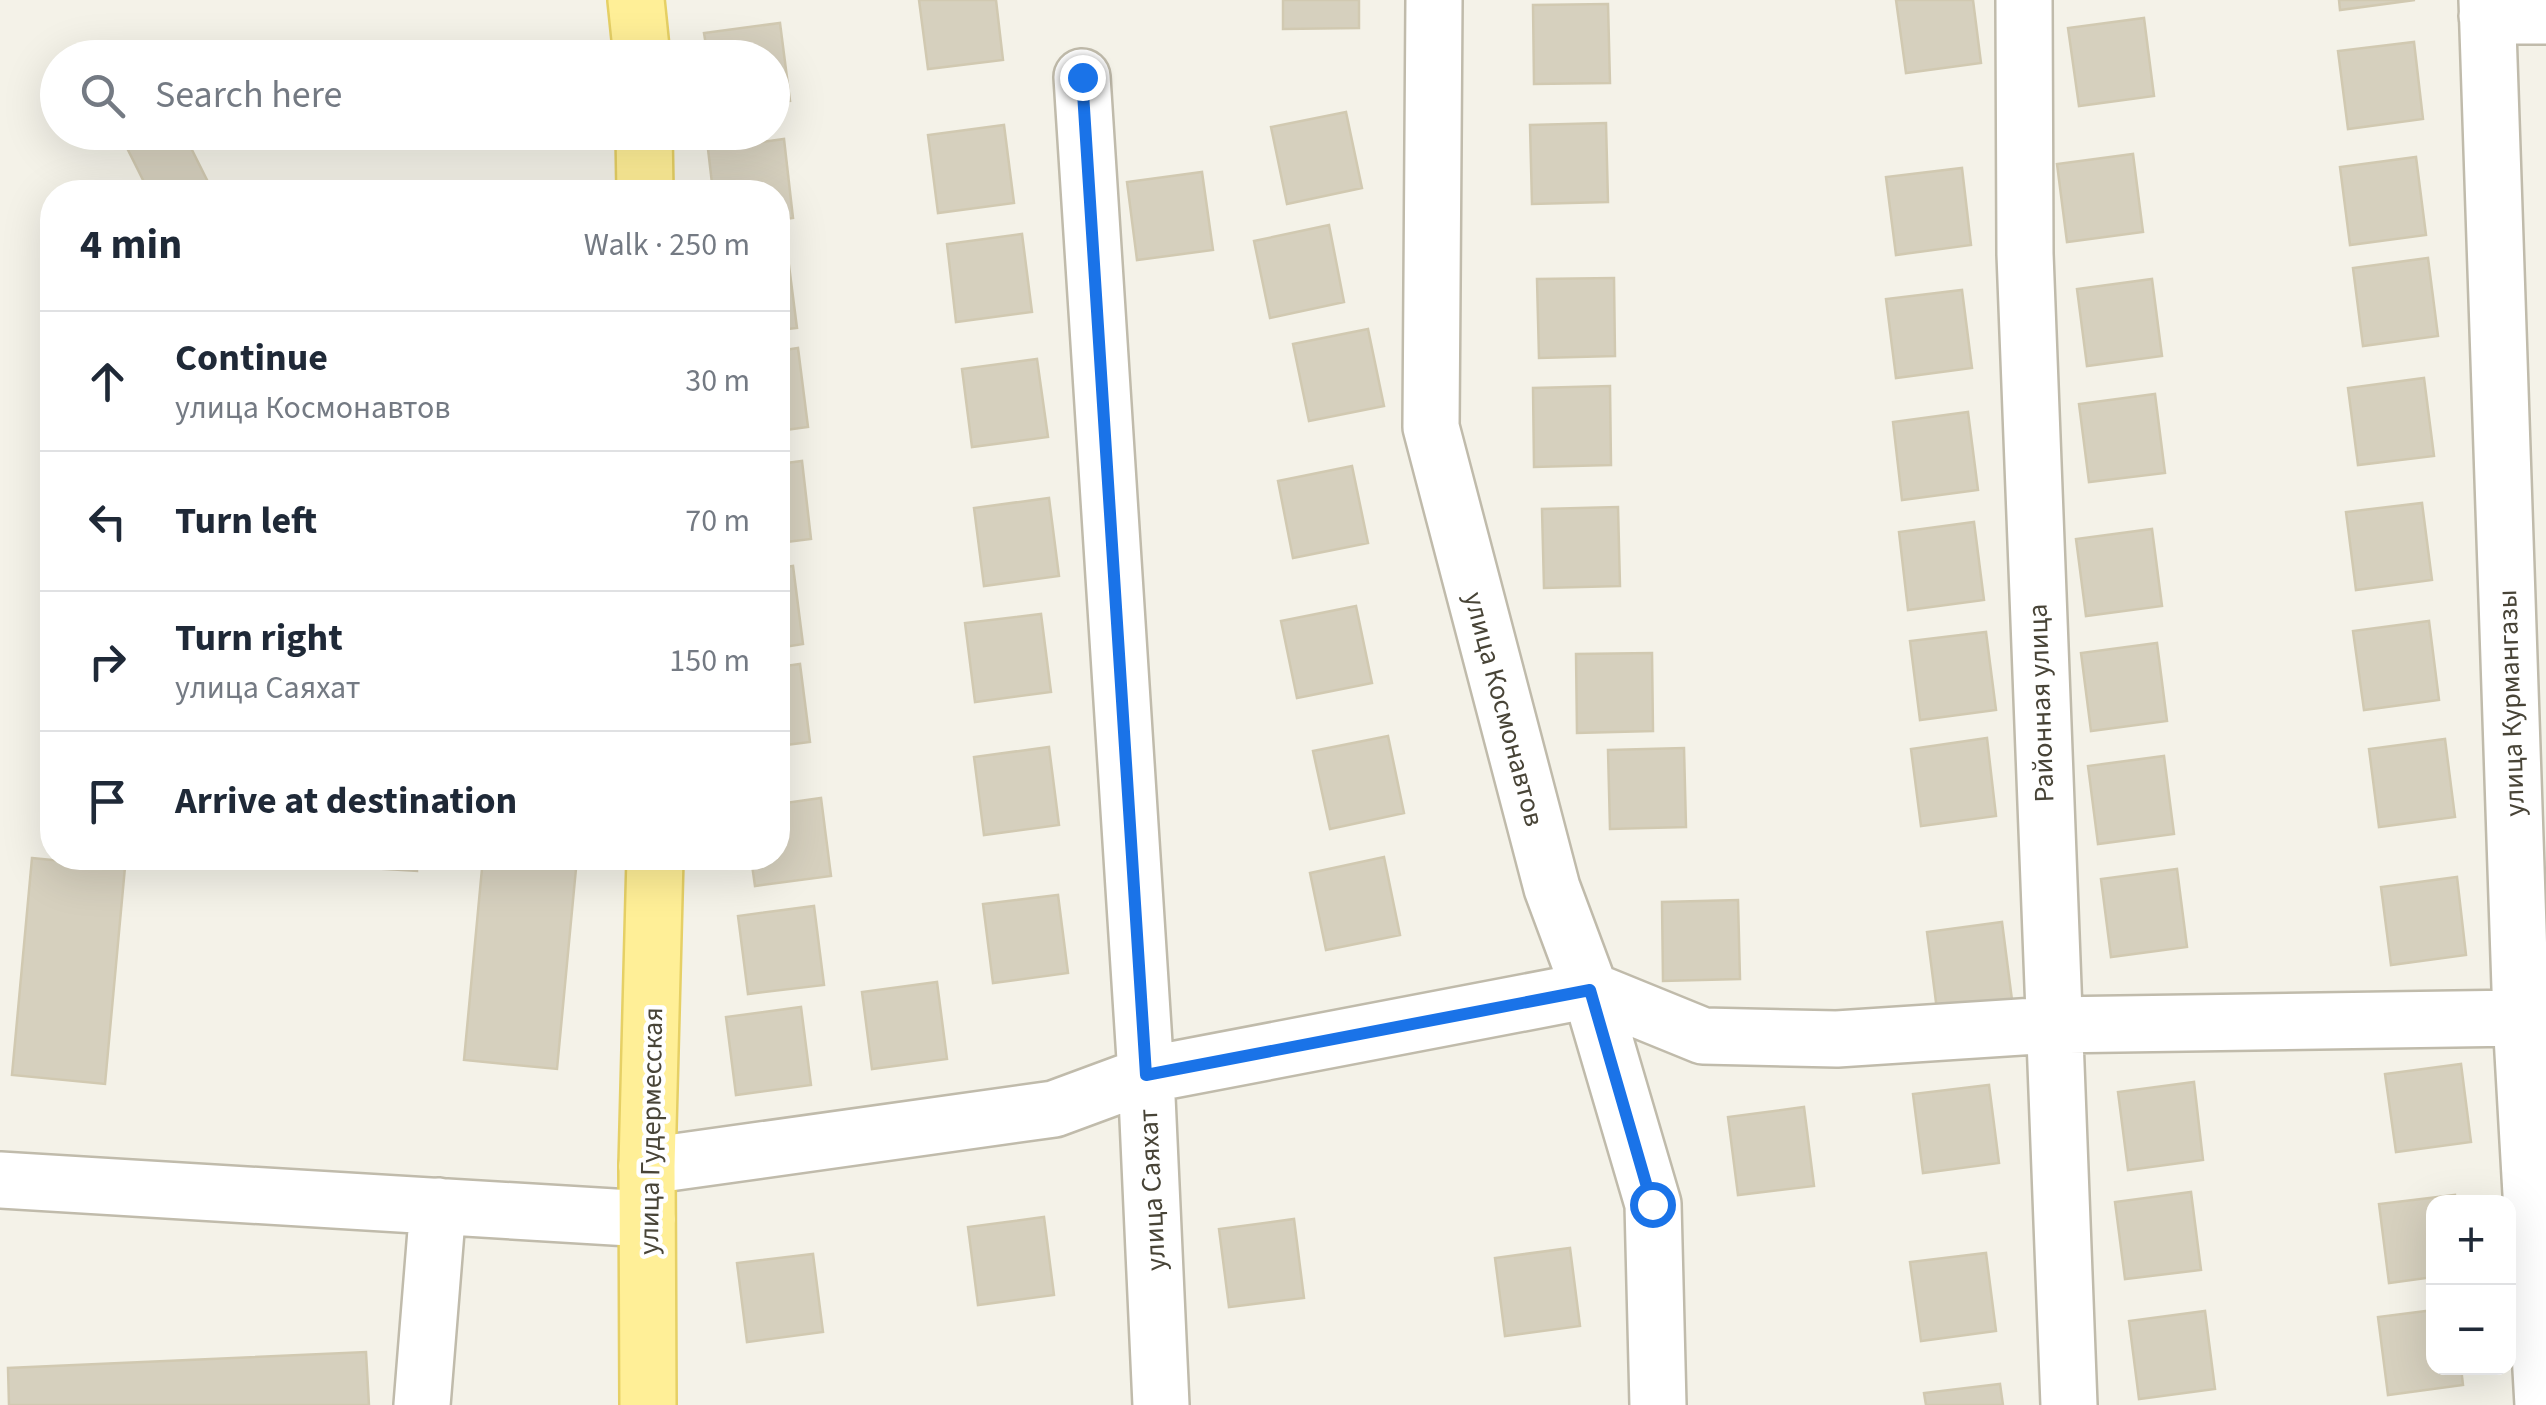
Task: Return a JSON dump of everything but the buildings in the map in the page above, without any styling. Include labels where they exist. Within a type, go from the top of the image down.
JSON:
[{"type":"main road","points":[[636,0],[640,40]]},
{"type":"main road","points":[[644,150],[644,180]]},
{"type":"main road","name":"улица Гудермесская","points":[[648,1405],[646,1193],[655,870]]},
{"type":"street","name":"улица Космонавтов","points":[[1434,0],[1431,427],[1552,888],[1590,990],[1652,1204],[1658,1405]]},
{"type":"street","name":"Районная улица","points":[[2024,0],[2025,254],[2068,1405]]},
{"type":"street","points":[[2487,8],[2546,16]]},
{"type":"street","name":"улица Курмангазы","points":[[2487,8],[2524,483],[2520,1018],[2542,1405]]},
{"type":"street","name":"улица Саяхат","points":[[1082,77],[1146,1075],[1161,1405]]},
{"type":"street","points":[[0,1180],[438,1206],[646,1193],[1054,1110],[1146,1075],[1590,990],[1703,1036],[1837,1040],[2052,1025],[2520,1018]]},
{"type":"street","points":[[422,1405],[438,1206]]},
{"type":"route","points":[[1082,77],[1146,1075],[1590,990],[1652,1204]]}]
